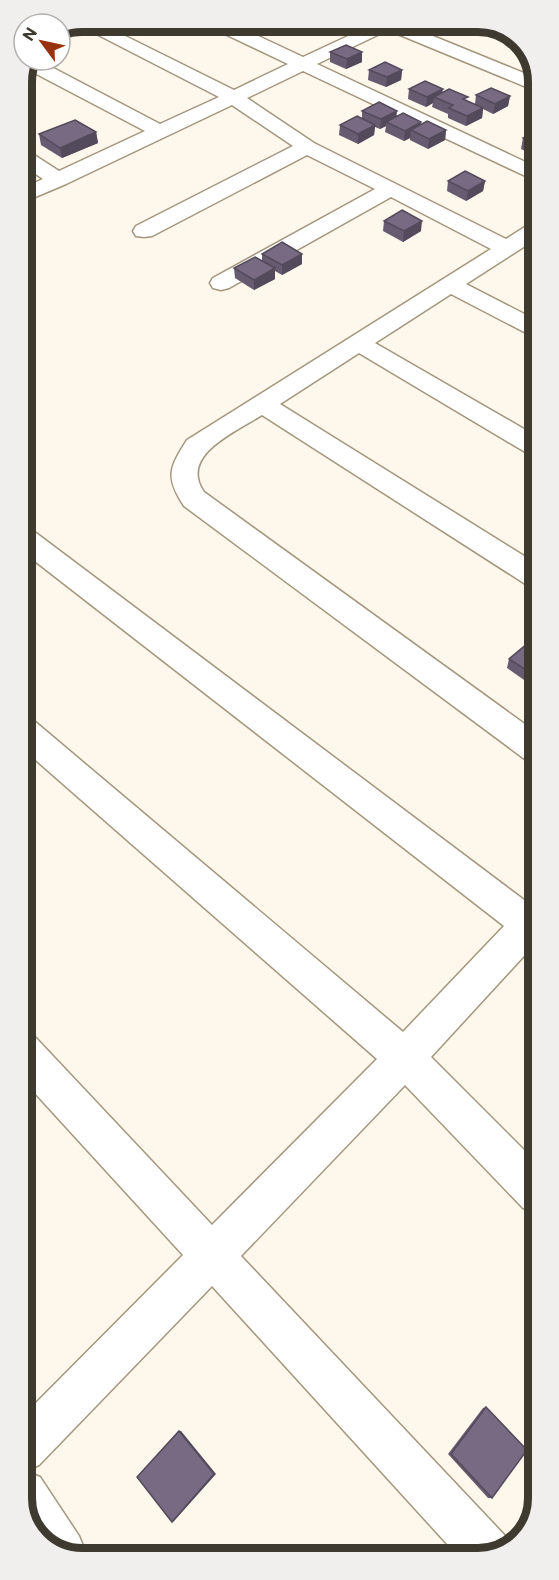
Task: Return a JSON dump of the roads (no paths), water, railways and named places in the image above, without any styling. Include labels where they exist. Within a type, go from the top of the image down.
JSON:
[{"type":"street","points":[[104,32],[232,96],[307,147],[507,248]]},
{"type":"street","points":[[236,32],[528,171]]},
{"type":"street","points":[[32,192],[367,32]]},
{"type":"street","points":[[411,32],[528,82]]},
{"type":"street","points":[[47,72],[159,131]]},
{"type":"street","points":[[144,231],[307,147]]},
{"type":"street","points":[[32,162],[59,180]]},
{"type":"street","points":[[221,284],[391,189]]},
{"type":"street","points":[[528,235],[196,446],[183,467],[184,486],[194,499],[528,745]]},
{"type":"street","points":[[450,285],[528,325]]},
{"type":"street","points":[[358,343],[528,442]]},
{"type":"street","points":[[262,404],[528,572]]},
{"type":"street","points":[[32,545],[528,919]]},
{"type":"street","points":[[32,738],[405,1058],[528,1183]]},
{"type":"street","points":[[32,1440],[528,930]]},
{"type":"street","points":[[32,1062],[483,1548]]},
{"type":"street","points":[[33,1509],[53,1539]]}]
